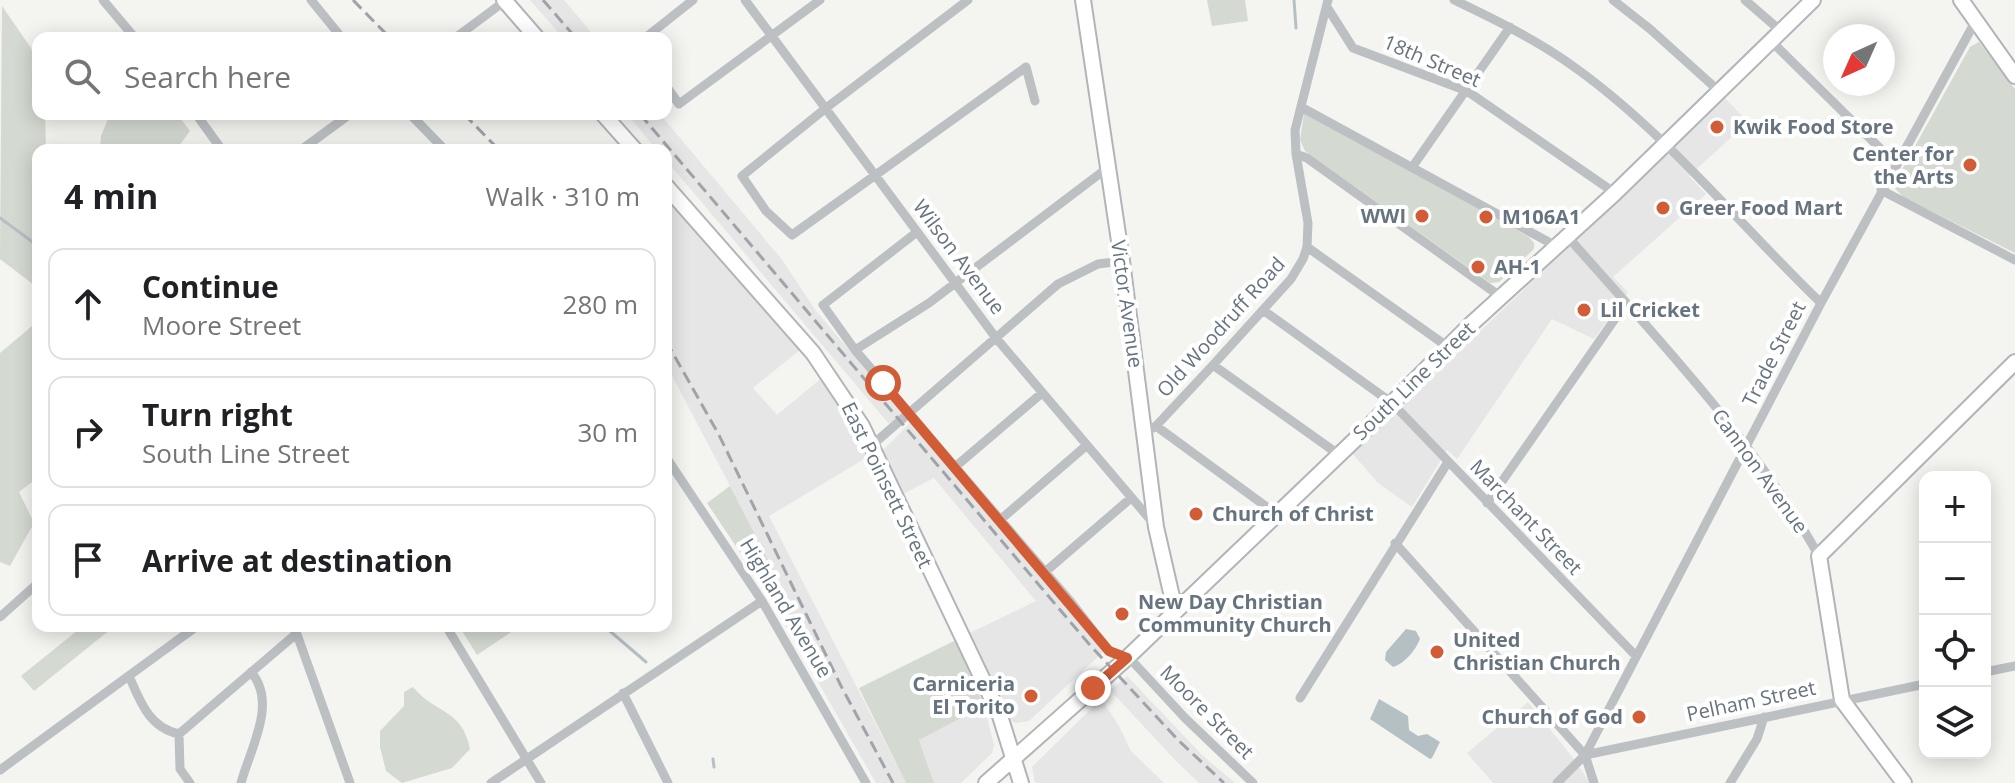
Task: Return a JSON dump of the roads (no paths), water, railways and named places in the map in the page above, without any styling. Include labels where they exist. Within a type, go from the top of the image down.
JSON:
[{"type":"main road","name":"Victor Avenue","points":[[1083,0],[1150,429],[1156,527],[1172,597],[1180,605]]},
{"type":"main road","name":"South Line Street","points":[[986,783],[1127,658],[1813,0]]},
{"type":"main road","points":[[1961,0],[2015,76]]},
{"type":"main road","points":[[505,1],[532,32]]},
{"type":"main road","points":[[608,120],[630,144]]},
{"type":"main road","name":"East Poinsett Street","points":[[672,195],[813,353],[846,400],[1000,716],[1021,783]]},
{"type":"main road","points":[[1819,556],[2015,362]]},
{"type":"main road","name":"Cannon Avenue","points":[[1819,556],[1842,700],[1904,783]]},
{"type":"street","points":[[103,0],[130,32]]},
{"type":"street","points":[[311,0],[337,32]]},
{"type":"street","points":[[653,32],[693,0]]},
{"type":"street","name":"Wilson Avenue","points":[[745,0],[996,338],[1156,527]]},
{"type":"street","points":[[672,94],[679,104],[820,0]]},
{"type":"street","points":[[968,0],[742,176],[766,211],[792,235],[1026,67],[1035,101]]},
{"type":"street","points":[[1454,0],[1510,27],[1578,69],[1664,143],[1821,303]]},
{"type":"street","points":[[1613,0],[1720,92]]},
{"type":"street","points":[[1745,0],[1897,165]]},
{"type":"street","points":[[463,32],[505,1]]},
{"type":"street","name":"18th Street","points":[[1328,4],[1353,48],[1467,91],[1615,193]]},
{"type":"street","name":"Old Woodruff Road","points":[[1150,429],[1296,273],[1307,247],[1307,213],[1296,154],[1295,130],[1328,4]]},
{"type":"street","name":"Trade Street","points":[[1557,783],[1585,755],[1881,190],[1975,22]]},
{"type":"street","points":[[1413,166],[1510,27]]},
{"type":"street","name":"Cannon Avenue","points":[[1301,107],[1561,241],[1626,303],[1747,447],[1793,510],[1819,556]]},
{"type":"street","points":[[200,120],[218,144]]},
{"type":"street","points":[[309,144],[342,120]]},
{"type":"street","points":[[416,120],[439,144]]},
{"type":"street","points":[[1296,154],[1307,158],[1501,297]]},
{"type":"street","points":[[855,350],[905,320],[1102,172],[1110,172]]},
{"type":"street","points":[[1881,190],[2015,260]]},
{"type":"street","name":"Moore Street","points":[[917,232],[823,305],[855,350],[1109,651],[1127,658],[1253,783]]},
{"type":"street","points":[[1307,247],[1448,347]]},
{"type":"street","points":[[871,446],[1047,293],[1071,276],[1098,264],[1122,261]]},
{"type":"street","points":[[1487,503],[1626,303]]},
{"type":"street","name":"Marchant Street","points":[[1263,310],[1392,403],[1635,655]]},
{"type":"street","points":[[1213,365],[1338,454]]},
{"type":"street","points":[[955,467],[1042,393]]},
{"type":"street","points":[[1150,429],[1275,513]]},
{"type":"street","points":[[1000,520],[1087,445]]},
{"type":"street","points":[[1300,698],[1448,462]]},
{"type":"street","name":"Highland Avenue","points":[[672,466],[736,558],[866,783]]},
{"type":"street","points":[[1045,572],[1131,498]]},
{"type":"street","points":[[1395,543],[1585,755],[1594,783]]},
{"type":"street","points":[[0,617],[32,588]]},
{"type":"street","points":[[491,783],[762,601]]},
{"type":"street","points":[[0,770],[189,632]]},
{"type":"street","points":[[179,734],[293,632]]},
{"type":"street","points":[[296,632],[350,783]]},
{"type":"street","points":[[450,632],[541,783]]},
{"type":"street","points":[[1991,671],[2015,666]]},
{"type":"street","points":[[241,783],[264,700],[258,680],[251,672]]},
{"type":"street","points":[[129,676],[138,699],[153,722],[179,734]]},
{"type":"street","name":"Pelham Street","points":[[1585,755],[1919,685]]},
{"type":"street","points":[[623,693],[668,783]]},
{"type":"street","points":[[1730,783],[1757,739],[1764,717]]},
{"type":"street","points":[[179,734],[180,769],[190,783]]},
{"type":"waterway","points":[[1294,0],[1296,28]]},
{"type":"waterway","points":[[0,218],[32,242]]},
{"type":"waterway","points":[[611,632],[646,662]]},
{"type":"waterway","points":[[713,759],[714,767]]},
{"type":"railway","points":[[353,0],[384,32]]},
{"type":"railway","points":[[543,0],[571,32]]},
{"type":"railway","points":[[470,120],[493,144]]},
{"type":"railway","points":[[645,120],[665,144]]},
{"type":"railway","points":[[672,152],[1089,644],[1179,741],[1224,783]]},
{"type":"railway","points":[[672,352],[719,435],[841,686],[893,783]]},
{"type":"place","name":"Kwik Food Store","points":[[1717,127]]},
{"type":"place","name":"Center for the Arts","points":[[1970,165]]},
{"type":"place","name":"Greer Food Mart","points":[[1663,208]]},
{"type":"place","name":"WWI","points":[[1422,216]]},
{"type":"place","name":"M106A1","points":[[1486,217]]},
{"type":"place","name":"AH-1","points":[[1478,267]]},
{"type":"place","name":"Lil Cricket","points":[[1584,310]]},
{"type":"place","name":"Church of Christ","points":[[1196,514]]},
{"type":"place","name":"New Day Christian Community Church","points":[[1122,614]]},
{"type":"place","name":"United Christian Church","points":[[1437,652]]},
{"type":"place","name":"Carniceria El Torito","points":[[1031,696]]},
{"type":"place","name":"Church of God","points":[[1639,717]]}]
